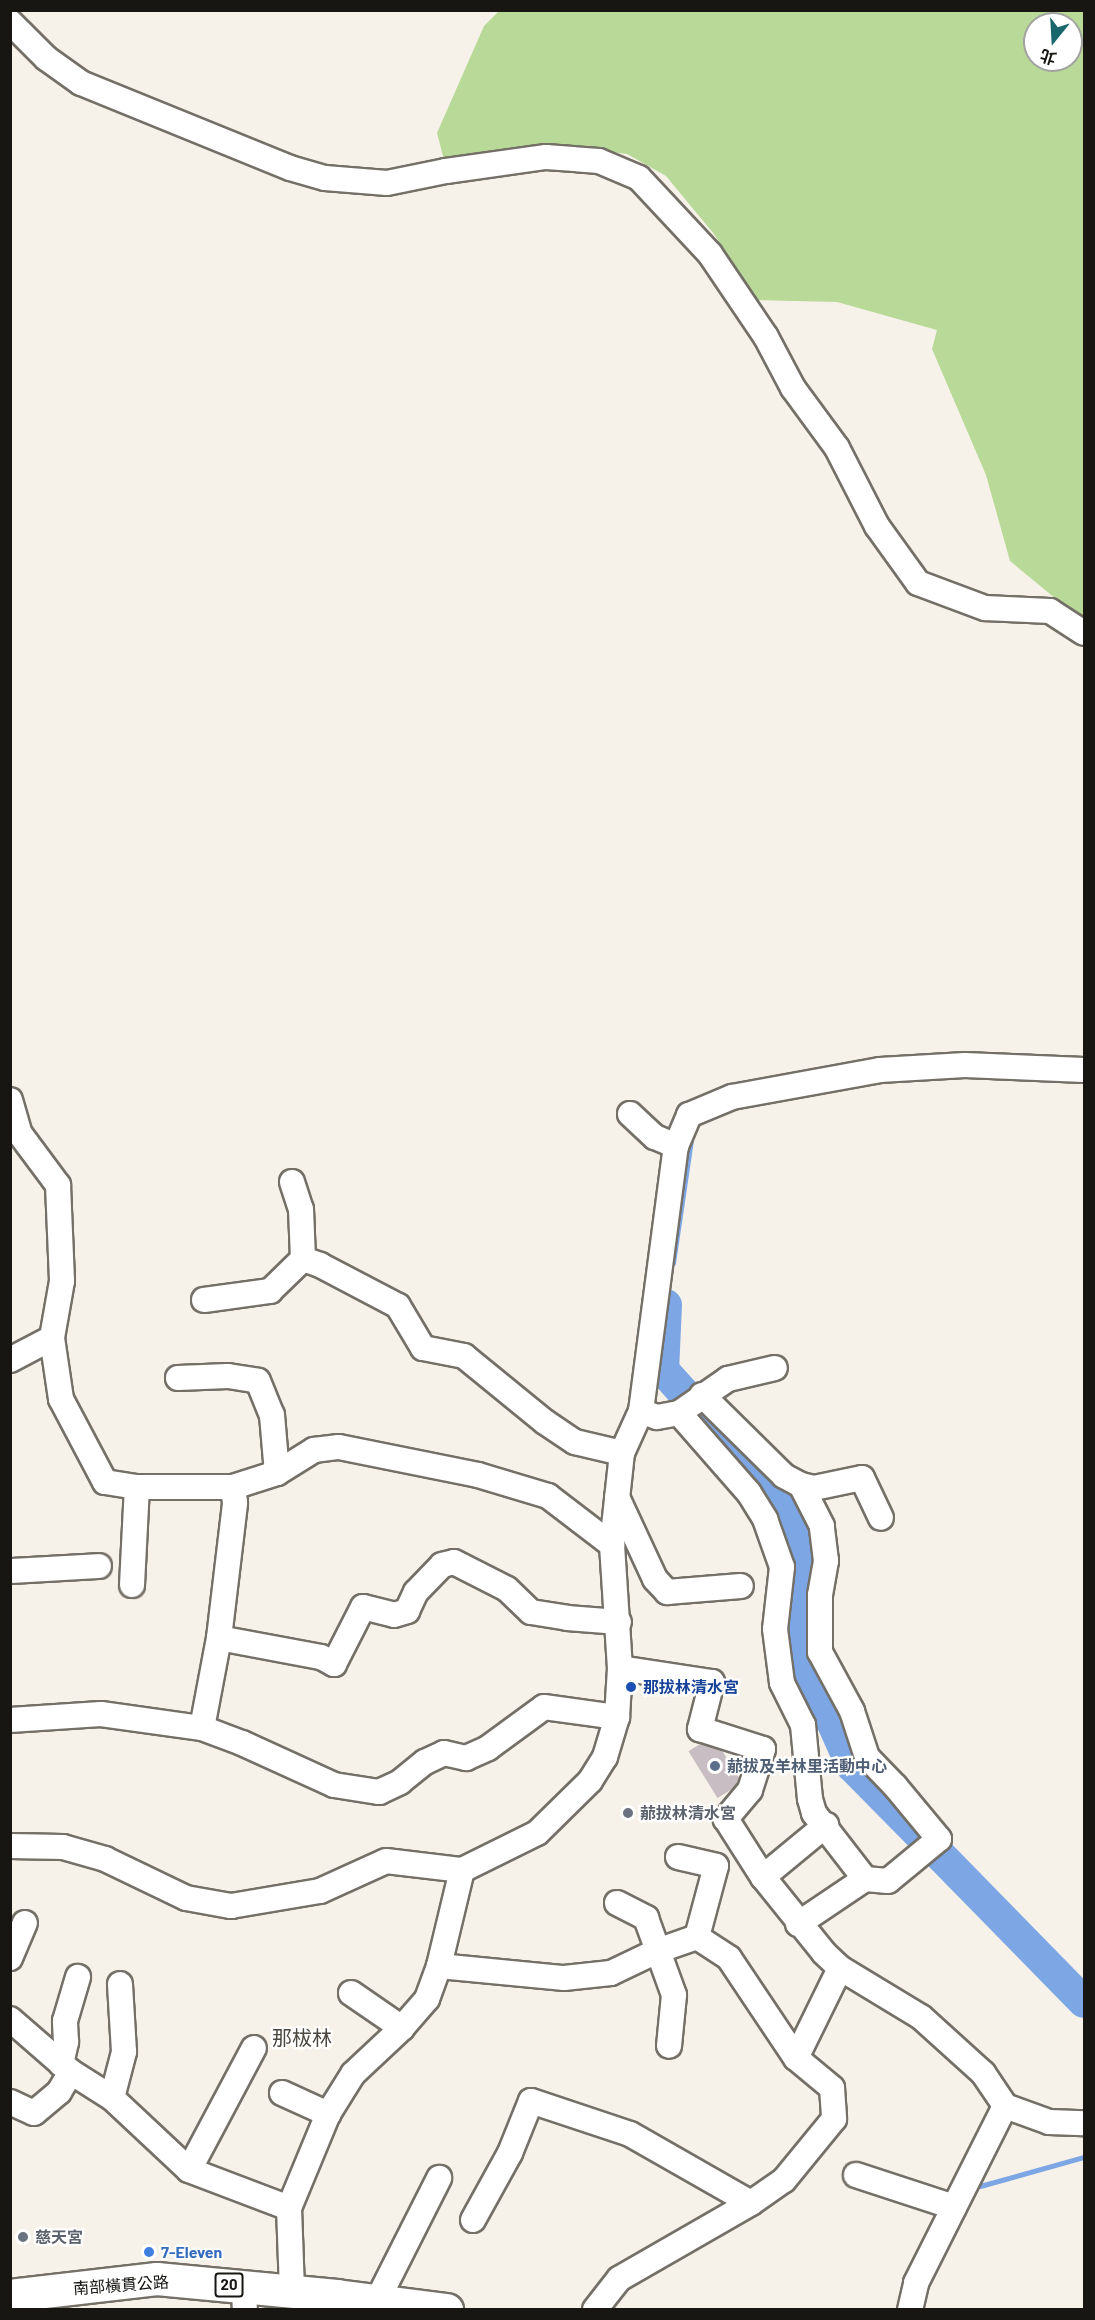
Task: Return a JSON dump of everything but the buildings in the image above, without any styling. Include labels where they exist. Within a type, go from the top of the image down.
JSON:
[{"type":"main road","name":"南部橫貫公路","points":[[29,2299],[157,2279],[244,2298],[292,2291],[338,2303],[377,2301],[447,2310]]},
{"type":"street","points":[[10,22],[46,58],[81,83],[290,168],[326,178],[387,183],[446,171],[546,157],[599,160],[639,178],[710,254],[766,337],[793,388],[837,448],[878,526],[918,583],[985,608],[1050,611],[1084,633]]},
{"type":"street","points":[[10,1846],[63,1847],[105,1859],[186,1898],[231,1906],[320,1891],[386,1861],[462,1870],[537,1833],[590,1781],[605,1757],[617,1717],[620,1668],[619,1622],[612,1545],[616,1497],[622,1453],[641,1411],[676,1146],[689,1115],[732,1097],[880,1070],[965,1065],[1084,1070]]},
{"type":"street","points":[[10,1100],[15,1137],[58,1185],[62,1281],[52,1338],[61,1399],[105,1482],[137,1487],[233,1487],[277,1473],[314,1449],[339,1447],[478,1475],[548,1496],[612,1545]]},
{"type":"street","points":[[630,1114],[655,1137],[676,1146]]},
{"type":"street","points":[[204,1300],[270,1291],[303,1259],[301,1209],[292,1182]]},
{"type":"street","points":[[303,1259],[398,1306],[423,1348],[465,1356],[544,1422],[575,1442],[622,1453]]},
{"type":"street","points":[[10,1360],[52,1338]]},
{"type":"street","points":[[641,1411],[657,1417],[679,1413],[728,1379],[775,1368]]},
{"type":"street","points":[[178,1378],[228,1376],[258,1381],[272,1415],[277,1473]]},
{"type":"street","points":[[702,1395],[784,1476],[801,1485],[814,1488],[862,1478],[881,1518]]},
{"type":"street","points":[[679,1413],[749,1493],[765,1519],[782,1567],[775,1629],[782,1683],[803,1725],[812,1806],[814,1813],[826,1825],[865,1879]]},
{"type":"street","points":[[798,1924],[865,1879],[888,1881],[939,1839],[896,1786],[867,1757],[852,1711],[820,1652],[820,1595],[826,1562],[822,1526],[801,1485]]},
{"type":"street","points":[[132,1585],[137,1487]]},
{"type":"street","points":[[202,1728],[219,1638],[235,1503],[233,1487]]},
{"type":"street","points":[[616,1497],[656,1579],[667,1592],[741,1586]]},
{"type":"street","points":[[219,1638],[321,1657],[334,1664],[363,1607],[394,1615],[407,1611],[416,1592],[442,1565],[454,1562],[507,1589],[531,1612],[567,1618],[619,1622]]},
{"type":"street","points":[[10,1571],[99,1566]]},
{"type":"street","points":[[620,1668],[712,1682],[700,1729],[763,1749],[750,1790],[726,1819],[762,1877],[798,1924],[840,1968],[921,2017],[982,2073],[1005,2106],[1050,2122],[1084,2123]]},
{"type":"street","points":[[10,1720],[101,1714],[202,1728],[242,1743],[334,1785],[379,1792],[400,1782],[425,1762],[444,1753],[466,1758],[488,1748],[544,1707],[617,1717]]},
{"type":"street","points":[[762,1877],[826,1825]]},
{"type":"street","points":[[678,1857],[716,1866],[697,1938]]},
{"type":"street","points":[[292,2291],[289,2208],[328,2114],[353,2074],[402,2028],[427,1999],[439,1966],[462,1870]]},
{"type":"street","points":[[617,1904],[646,1918],[674,1995],[669,2046]]},
{"type":"street","points":[[10,1958],[25,1923]]},
{"type":"street","points":[[439,1966],[564,1978],[612,1973],[657,1951],[697,1938]]},
{"type":"street","points":[[595,2310],[619,2280],[751,2203],[784,2180],[834,2118],[832,2088],[796,2058],[729,1958],[697,1938]]},
{"type":"street","points":[[796,2058],[840,1968]]},
{"type":"street","points":[[10,2102],[34,2114],[59,2092],[66,2068],[65,2021],[78,1977]]},
{"type":"street","points":[[112,2098],[124,2052],[120,1983]]},
{"type":"street","points":[[351,1993],[402,2028]]},
{"type":"street","points":[[10,2019],[66,2068],[112,2098],[189,2170],[289,2208]]},
{"type":"street","points":[[189,2170],[254,2048]]},
{"type":"street","points":[[282,2093],[328,2114]]},
{"type":"street","points":[[473,2220],[510,2153],[531,2101],[630,2134],[751,2203]]},
{"type":"street","points":[[910,2310],[916,2283],[1005,2106]]},
{"type":"street","points":[[856,2175],[954,2207]]},
{"type":"street","points":[[377,2301],[439,2178]]},
{"type":"green space","points":[[499,11],[1084,11],[1084,622],[1010,561],[986,475],[932,349],[937,330],[837,302],[757,300],[714,234],[666,176],[627,154],[569,146],[512,147],[444,160],[437,133],[484,26]]},
{"type":"waterway","points":[[673,1263],[691,1139]]},
{"type":"waterway","points":[[666,1305],[663,1370],[683,1392]]},
{"type":"waterway","points":[[703,1413],[779,1495],[806,1541],[800,1650],[852,1766],[925,1840]]},
{"type":"waterway","points":[[941,1856],[1084,2002]]},
{"type":"waterway","points":[[980,2186],[1084,2157]]},
{"type":"place","name":"那拔林清水宮","points":[[631,1687]]},
{"type":"place","name":"𦰡拔及羊林里活動中心","points":[[715,1766]]},
{"type":"place","name":"𦰡拔林清水宮","points":[[628,1813]]},
{"type":"place","name":"慈天宮","points":[[23,2237]]},
{"type":"place","name":"7-Eleven","points":[[149,2252]]},
{"type":"district","name":"那柭林","points":[[302,2037]]}]
